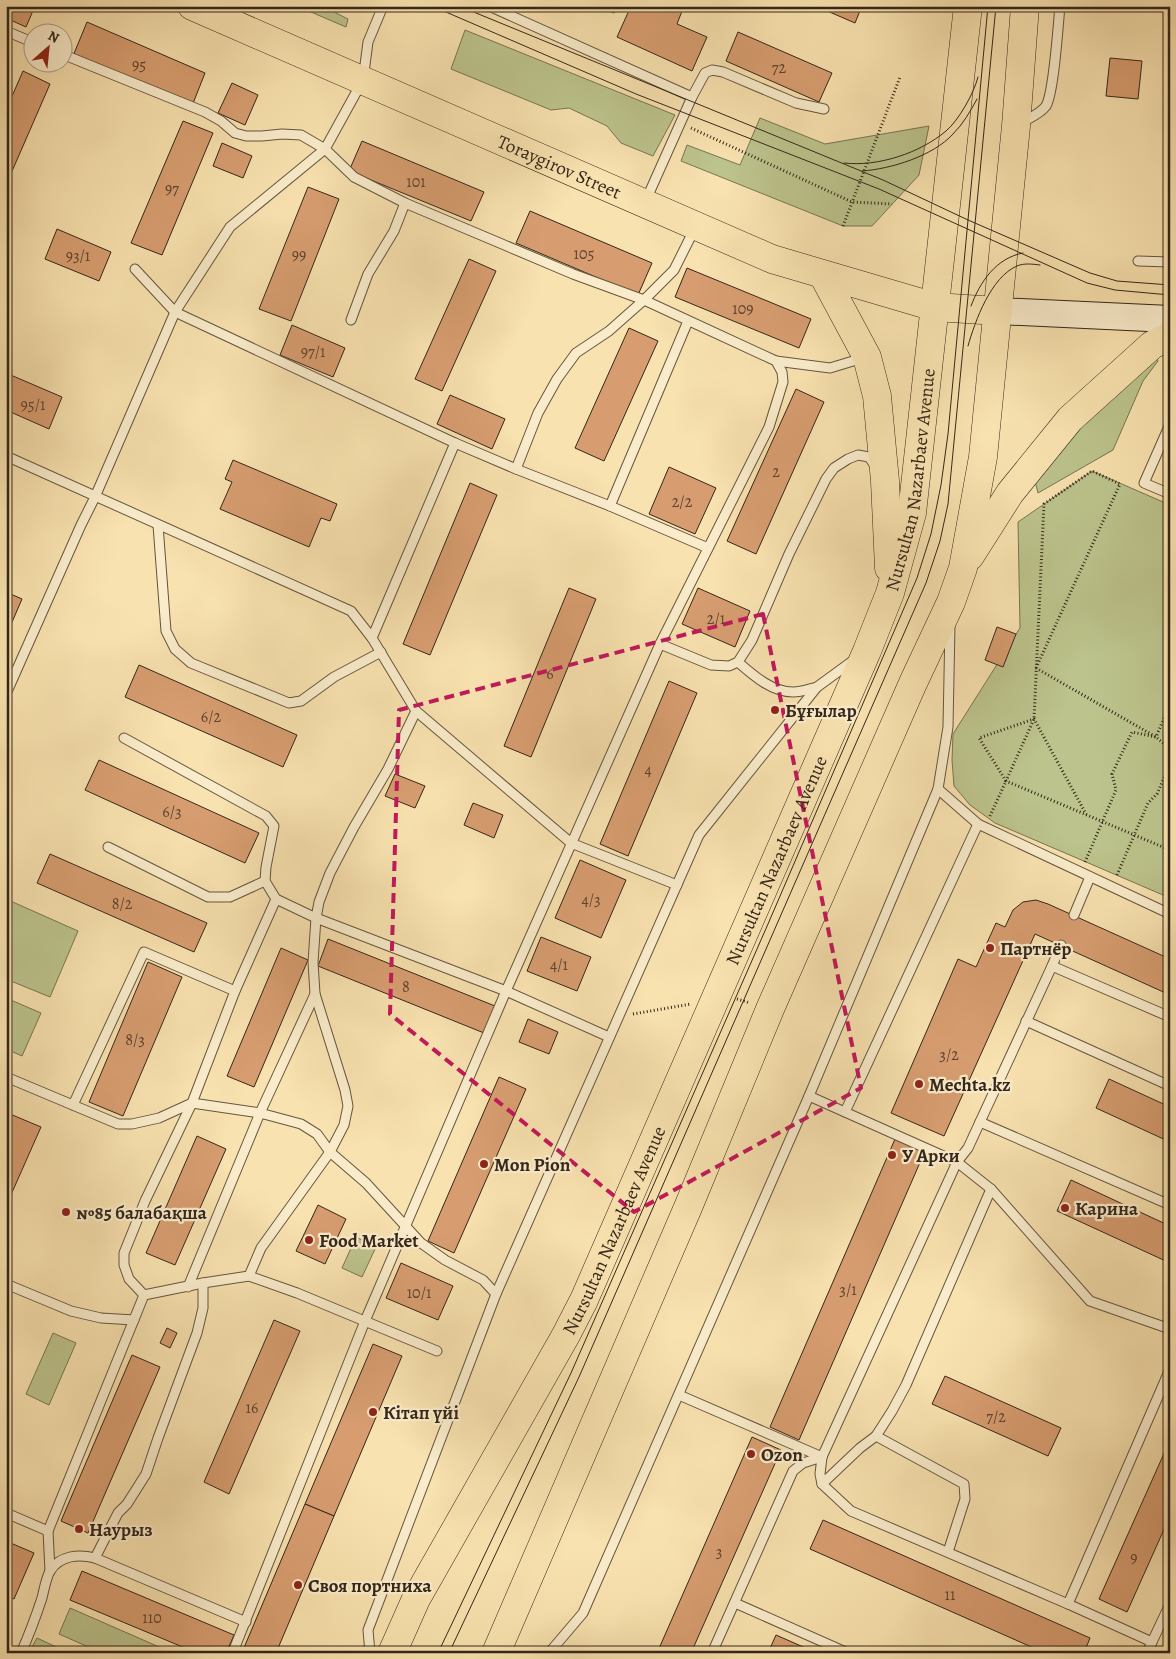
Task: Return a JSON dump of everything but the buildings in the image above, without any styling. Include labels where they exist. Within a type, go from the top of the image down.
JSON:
[{"type":"main road","name":"Toraygirov Street","points":[[192,6],[772,259],[935,307],[998,311]]},
{"type":"main road","name":"Nursultan Nazarbaev Avenue","points":[[392,1653],[416,1599],[584,1300],[867,651],[890,593],[912,513],[968,6]]},
{"type":"main road","points":[[496,1653],[685,1214],[770,1009],[916,675],[951,602],[963,568],[983,457],[1016,126],[1025,6]]},
{"type":"main road","points":[[823,275],[867,357],[877,396],[885,481],[890,593]]},
{"type":"main road","points":[[998,311],[1170,320]]},
{"type":"main road","points":[[963,568],[1010,493],[1070,419],[1152,345],[1170,336]]},
{"type":"lane","points":[[6,694],[176,312],[230,227],[325,149],[363,80],[368,42],[383,6]]},
{"type":"lane","points":[[489,6],[692,97]]},
{"type":"lane","points":[[1016,126],[1039,113],[1046,105],[1051,88],[1060,6]]},
{"type":"lane","points":[[6,30],[22,37]]},
{"type":"lane","points":[[72,58],[205,112],[221,121],[234,133],[246,136],[301,135],[325,149],[354,177],[405,203],[573,274],[644,300],[776,361],[830,368],[867,357]]},
{"type":"lane","points":[[645,203],[705,72],[712,70],[723,72],[796,103],[824,109]]},
{"type":"lane","points":[[351,320],[368,274],[394,230],[405,203]]},
{"type":"lane","points":[[516,469],[538,413],[557,379],[576,353],[609,331],[674,270],[696,225]]},
{"type":"lane","points":[[1138,261],[1170,262]]},
{"type":"lane","points":[[135,269],[176,312],[455,442],[708,548]]},
{"type":"lane","points":[[610,506],[688,321]]},
{"type":"lane","points":[[235,1647],[404,1225],[506,991],[660,644],[769,427],[783,382],[782,372],[776,361]]},
{"type":"lane","points":[[1170,424],[1144,483],[1170,494]]},
{"type":"lane","points":[[372,638],[455,442]]},
{"type":"lane","points":[[660,644],[711,665],[729,666],[738,662],[752,640],[789,554],[826,479],[834,468],[858,455],[869,457],[885,481]]},
{"type":"lane","points":[[6,456],[351,611],[372,638],[416,711],[572,843],[677,885]]},
{"type":"lane","points":[[158,525],[166,631],[175,649],[191,663],[289,703],[301,701],[334,676],[380,652]]},
{"type":"lane","points":[[549,1653],[583,1613],[809,1096],[938,789],[948,727],[951,602]]},
{"type":"lane","points":[[370,1653],[368,1630],[496,1294],[699,835],[817,687],[867,651]]},
{"type":"lane","points":[[738,662],[756,678],[785,691],[796,692],[817,687]]},
{"type":"lane","points":[[249,1276],[262,1248],[330,1152],[344,1125],[348,1106],[345,1090],[315,994],[313,962],[316,918],[319,902],[330,873],[388,769],[416,711]]},
{"type":"lane","points":[[124,738],[266,816],[274,826],[265,881],[276,899],[316,918],[506,991],[609,1036]]},
{"type":"lane","points":[[938,789],[978,824],[1170,914]]},
{"type":"lane","points":[[845,1112],[978,824]]},
{"type":"lane","points":[[108,847],[208,897],[230,897],[265,881]]},
{"type":"lane","points":[[1074,916],[1090,877]]},
{"type":"lane","points":[[144,1295],[129,1279],[124,1265],[124,1253],[145,1201],[192,1103],[235,991],[276,899]]},
{"type":"lane","points":[[1061,945],[968,1148],[958,1162],[822,1457],[820,1474],[822,1484],[851,1511],[1152,1642]]},
{"type":"lane","points":[[74,1105],[144,952],[235,991]]},
{"type":"lane","points":[[1052,966],[1170,1017]]},
{"type":"lane","points":[[188,1287],[260,1113],[315,994]]},
{"type":"lane","points":[[1026,1022],[1170,1086]]},
{"type":"lane","points":[[6,1077],[118,1124],[132,1124],[159,1118],[192,1103],[260,1113],[300,1124],[316,1134],[330,1152],[366,1184],[421,1243],[445,1260],[483,1280],[496,1294]]},
{"type":"lane","points":[[809,1096],[958,1162],[991,1189],[1090,1301],[1170,1330]]},
{"type":"lane","points":[[980,1122],[1170,1205]]},
{"type":"lane","points":[[822,1484],[860,1448],[876,1436],[892,1411],[906,1385],[991,1189]]},
{"type":"lane","points":[[144,1295],[249,1276],[298,1293],[437,1351]]},
{"type":"lane","points":[[95,1558],[118,1513],[127,1504],[146,1474],[197,1333],[203,1308],[203,1283]]},
{"type":"lane","points":[[6,1284],[71,1311],[101,1318],[134,1320]]},
{"type":"lane","points":[[21,1653],[31,1630],[50,1571],[48,1531],[144,1295]]},
{"type":"lane","points":[[1068,1604],[1170,1369]]},
{"type":"lane","points":[[679,1395],[822,1457]]},
{"type":"lane","points":[[876,1436],[964,1484],[965,1499],[948,1552]]},
{"type":"lane","points":[[712,1653],[793,1471],[803,1463],[822,1457]]},
{"type":"lane","points":[[6,1514],[48,1531]]},
{"type":"lane","points":[[50,1571],[61,1561],[74,1556],[83,1555],[95,1558],[246,1622]]},
{"type":"lane","points":[[735,1603],[848,1653]]},
{"type":"lane","points":[[1147,1653],[1170,1604]]},
{"type":"path","points":[[843,226],[900,77]]},
{"type":"path","points":[[680,123],[852,202],[892,204]]},
{"type":"path","points":[[989,818],[1034,719],[1036,668],[1044,504],[1092,471],[1120,484],[1036,668]]},
{"type":"path","points":[[1036,668],[1156,737],[1170,749]]},
{"type":"path","points":[[1156,737],[1170,704]]},
{"type":"path","points":[[1034,719],[979,738],[1006,781],[1170,850]]},
{"type":"path","points":[[1034,719],[1086,814]]},
{"type":"path","points":[[1085,862],[1116,790],[1112,774],[1132,732],[1156,737]]},
{"type":"path","points":[[1117,875],[1148,803],[1157,794],[1170,764]]},
{"type":"path","points":[[729,997],[757,1005]]},
{"type":"path","points":[[618,1016],[699,1003]]},
{"type":"highlighted area","points":[[763,614],[861,1088],[634,1212],[390,1014],[399,710]]},
{"type":"green space","points":[[297,6],[322,6],[348,19],[346,27]]},
{"type":"green space","points":[[465,30],[675,115],[653,156],[621,143],[607,126],[569,108],[551,110],[451,69]]},
{"type":"green space","points":[[760,118],[825,144],[929,126],[919,175],[872,226],[843,226],[681,161],[687,145],[740,165]]},
{"type":"green space","points":[[1155,354],[1158,361],[1143,381],[1113,450],[1038,493],[1034,477],[1076,423]]},
{"type":"green space","points":[[1092,471],[1170,505],[1170,898],[995,823],[970,805],[954,786],[953,734],[1020,628],[1018,522]]},
{"type":"green space","points":[[6,899],[78,931],[50,997],[6,979]]},
{"type":"green space","points":[[6,998],[41,1013],[22,1056],[6,1049]]},
{"type":"green space","points":[[356,1237],[376,1247],[362,1277],[342,1268]]},
{"type":"green space","points":[[53,1333],[76,1343],[49,1405],[26,1394]]},
{"type":"green space","points":[[70,1608],[173,1653],[102,1653],[59,1634]]},
{"type":"green space","points":[[37,1638],[69,1653],[32,1653],[32,1647]]},
{"type":"tram line","points":[[432,6],[636,94],[879,189],[1087,283],[1115,290],[1170,295]]},
{"type":"tram line","points":[[459,6],[883,180],[968,220],[1090,273],[1117,281],[1170,285]]},
{"type":"tram line","points":[[438,1653],[571,1373],[917,578],[931,534],[941,485],[948,434],[988,6]]},
{"type":"tram line","points":[[449,1653],[579,1377],[926,583],[940,541],[948,504],[996,6]]},
{"type":"tram line","points":[[844,163],[871,163],[898,157],[936,139],[951,126],[961,113],[978,77]]},
{"type":"tram line","points":[[862,171],[898,164],[934,149],[945,142],[957,130],[977,99]]},
{"type":"tram line","points":[[971,306],[979,288],[990,272],[1005,260],[1023,253]]},
{"type":"tram line","points":[[968,346],[985,301],[999,280],[1017,266],[1025,264],[1040,265]]},
{"type":"place","name":"Бұғылар","points":[[775,710]]},
{"type":"place","name":"Партнёр","points":[[990,948]]},
{"type":"place","name":"Mechta.kz","points":[[919,1084]]},
{"type":"place","name":"У Арки","points":[[892,1155]]},
{"type":"place","name":"Mon Pion","points":[[484,1164]]},
{"type":"place","name":"Карина","points":[[1065,1208]]},
{"type":"place","name":"№85 балабақша","points":[[66,1212]]},
{"type":"place","name":"Food Market","points":[[309,1240]]},
{"type":"place","name":"Кітап үйі","points":[[373,1412]]},
{"type":"place","name":"Ozon","points":[[751,1454]]},
{"type":"place","name":"Наурыз","points":[[79,1529]]},
{"type":"place","name":"Своя портниха","points":[[298,1585]]}]
